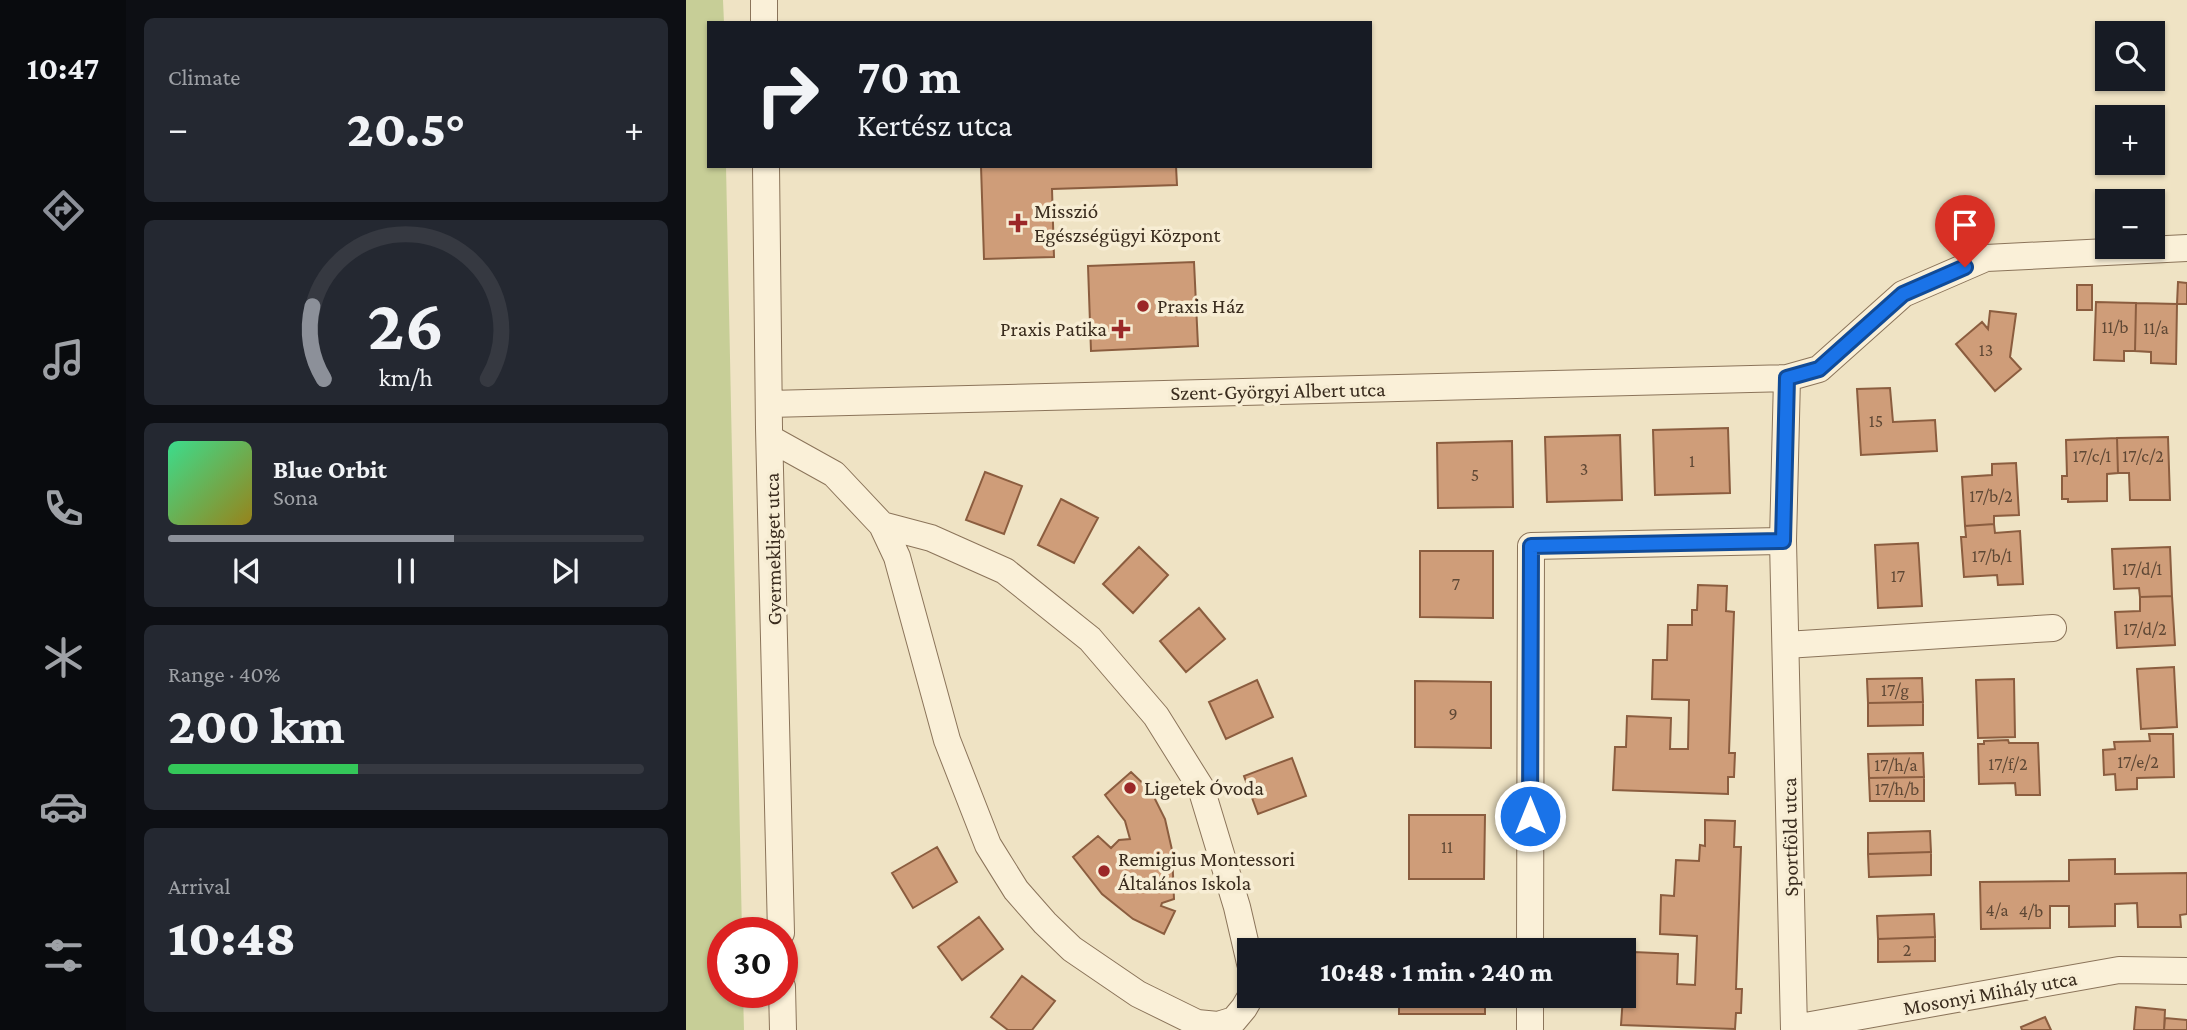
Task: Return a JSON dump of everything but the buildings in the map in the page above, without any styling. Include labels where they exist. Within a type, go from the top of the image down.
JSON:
[{"type":"street","points":[[764,0],[764,21]]},
{"type":"street","name":"Gyermekliget utca","points":[[766,168],[781,917]]},
{"type":"street","points":[[1787,378],[1819,369],[1903,294],[1986,258],[2187,248]]},
{"type":"street","name":"Szent-Györgyi Albert utca","points":[[769,404],[1787,378]]},
{"type":"street","name":"Sportföld utca","points":[[1787,378],[1783,541],[1794,1029]]},
{"type":"street","points":[[771,439],[834,474],[882,525],[897,557],[947,740],[988,845],[1016,890],[1072,949],[1138,994],[1197,1023],[1218,1025],[1234,1020],[1244,1008]]},
{"type":"street","points":[[882,525],[931,538],[1005,571],[1090,639],[1156,716],[1201,788],[1244,938]]},
{"type":"street","points":[[1530,938],[1531,546],[1783,541]]},
{"type":"street","points":[[1786,645],[2053,628]]},
{"type":"street","name":"Mosonyi Mihály utca","points":[[1794,1029],[2119,970],[2187,971]]},
{"type":"street","points":[[782,1008],[783,1030]]},
{"type":"street","points":[[1530,1008],[1530,1030]]},
{"type":"green space","points":[[686,0],[723,0],[724,21],[707,21],[707,168],[726,168],[742,917],[707,917],[707,1008],[743,1008],[744,1030],[686,1030]]},
{"type":"place","name":"Misszió Egészségügyi Központ","points":[[1018,223]]},
{"type":"place","name":"Praxis Ház","points":[[1143,306]]},
{"type":"place","name":"Praxis Patika","points":[[1121,329]]},
{"type":"place","name":"Ligetek Óvoda","points":[[1130,788]]},
{"type":"place","name":"Remigius Montessori Általános Iskola","points":[[1104,871]]},
{"type":"route","points":[[1530,816],[1531,546],[1783,541],[1787,378],[1819,369],[1903,294],[1965,267]]}]
